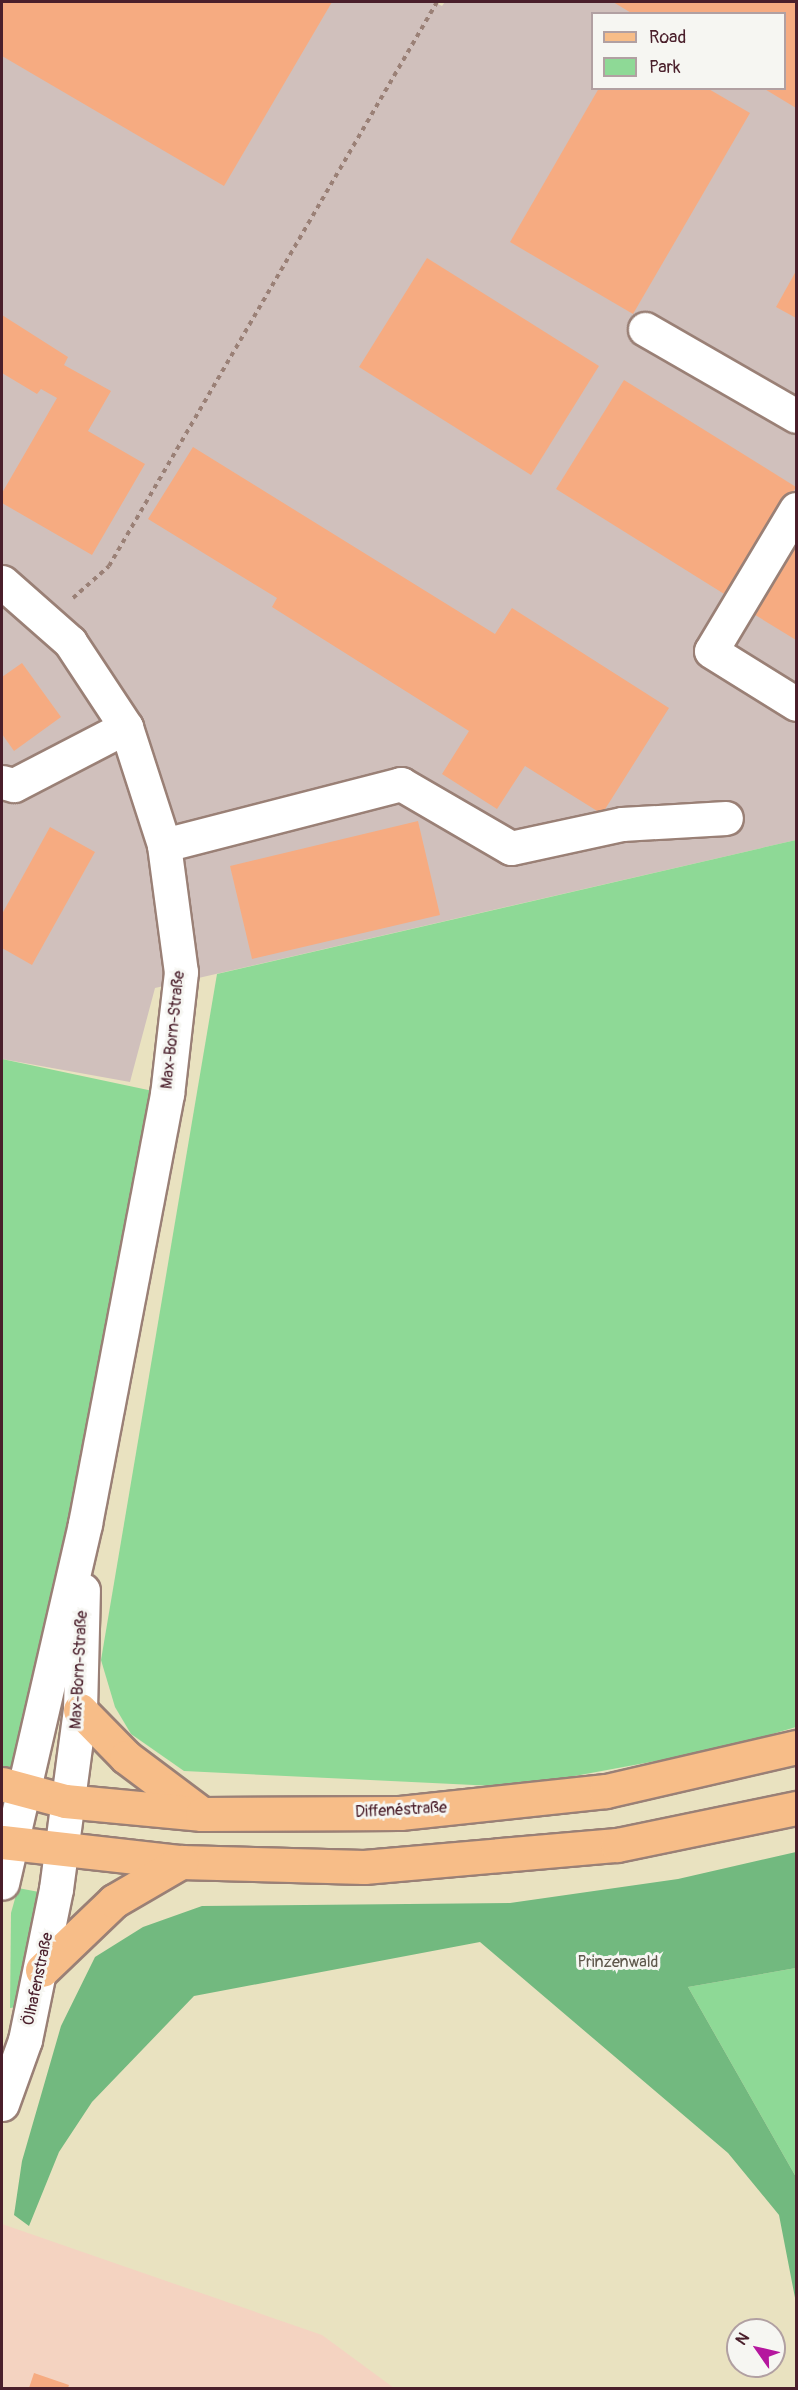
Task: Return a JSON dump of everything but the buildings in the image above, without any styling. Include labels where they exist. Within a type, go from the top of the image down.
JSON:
[{"type":"main road","points":[[80,1710],[126,1757],[202,1814]]},
{"type":"main road","name":"Diffenéstraße","points":[[13,1787],[65,1802],[202,1814],[400,1813],[594,1792],[796,1747]]},
{"type":"main road","points":[[5,1844],[61,1852],[181,1862],[364,1867],[594,1847],[796,1808]]},
{"type":"main road","points":[[42,1970],[114,1901],[181,1862]]},
{"type":"street","points":[[645,329],[796,416]]},
{"type":"street","points":[[796,509],[711,651],[796,704]]},
{"type":"street","name":"Max-Born-Straße","points":[[7,596],[47,621],[90,667],[126,727],[164,845],[181,972],[167,1094],[85,1524],[13,1787]]},
{"type":"street","points":[[2,782],[14,785],[126,727]]},
{"type":"street","points":[[164,845],[401,784],[511,848],[622,824],[726,818]]},
{"type":"street","name":"Max-Born-Straße","points":[[61,1852],[65,1802],[80,1710],[85,1524]]},
{"type":"street","points":[[2,1883],[13,1787]]},
{"type":"street","name":"Ölhafenstraße","points":[[2,2104],[25,2040],[42,1970],[61,1852]]},
{"type":"path","points":[[47,621],[109,566],[437,2]]},
{"type":"shaded area","points":[[2,2],[434,2],[442,6],[445,2],[796,2],[796,840],[155,988],[130,1082],[2,1059]]},
{"type":"shaded area","points":[[2,2224],[322,2335],[394,2388],[2,2388]]},
{"type":"green space","points":[[796,840],[796,1727],[721,1749],[515,1787],[184,1771],[131,1734],[115,1707],[101,1660],[217,974]]},
{"type":"green space","points":[[2,1059],[167,1094],[24,1790],[2,1784]]},
{"type":"green space","name":"Prinzenwald","points":[[796,1852],[796,1968],[688,1987],[796,2177],[796,2303],[779,2215],[728,2153],[480,1942],[194,1996],[92,2102],[59,2152],[29,2226],[14,2215],[22,2161],[61,2026],[95,1957],[143,1927],[202,1906],[510,1903],[678,1879]]},
{"type":"green space","points":[[18,1888],[39,1892],[18,2007],[10,2008],[11,1913]]},
{"type":"green space","points":[[796,1968],[796,2177],[688,1987]]}]
